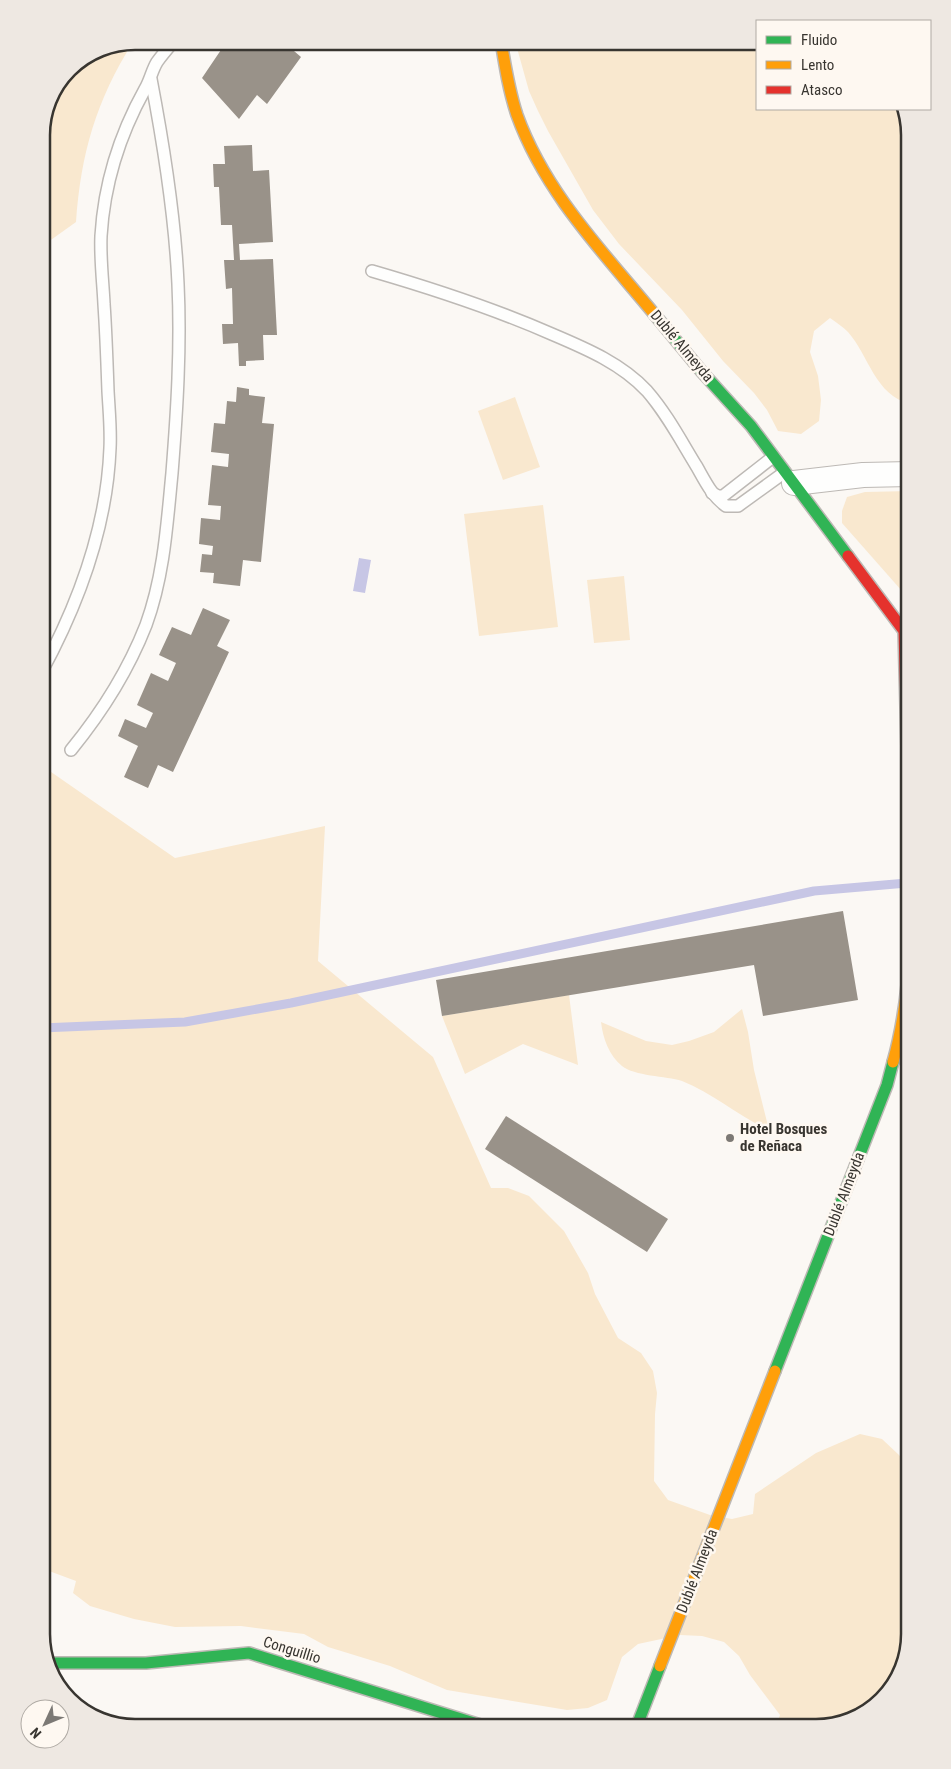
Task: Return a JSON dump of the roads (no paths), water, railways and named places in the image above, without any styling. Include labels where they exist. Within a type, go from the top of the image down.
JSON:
[{"type":"street","name":"Dublé Almeyda","points":[[503,50],[510,92],[518,117],[538,162],[562,202],[702,372],[751,426],[789,478],[901,621]]},
{"type":"street","points":[[789,478],[901,474]]},
{"type":"street","name":"Dublé Almeyda","points":[[640,1719],[887,1085],[901,1031]]},
{"type":"street","name":"Conguillio","points":[[55,1663],[146,1664],[249,1653],[461,1719]]},
{"type":"lane","points":[[50,657],[78,598],[100,521],[106,484],[110,447],[101,236],[104,210],[112,169],[123,136],[136,104],[151,79],[156,62],[166,50]]},
{"type":"lane","points":[[71,750],[94,722],[115,690],[132,658],[146,624],[157,588],[165,548],[179,354],[178,285],[173,216],[151,79]]},
{"type":"lane","points":[[372,271],[475,303],[530,324],[607,359],[629,374],[661,408],[712,493],[726,506],[733,508],[738,506],[789,478]]},
{"type":"lane","points":[[712,493],[723,496],[773,457]]},
{"type":"water","points":[[359,558],[371,560],[365,593],[353,591]]},
{"type":"waterway","points":[[50,1028],[185,1022],[291,1003],[814,891],[901,884]]},
{"type":"place","name":"Hotel Bosques de Reñaca","points":[[730,1138]]}]
